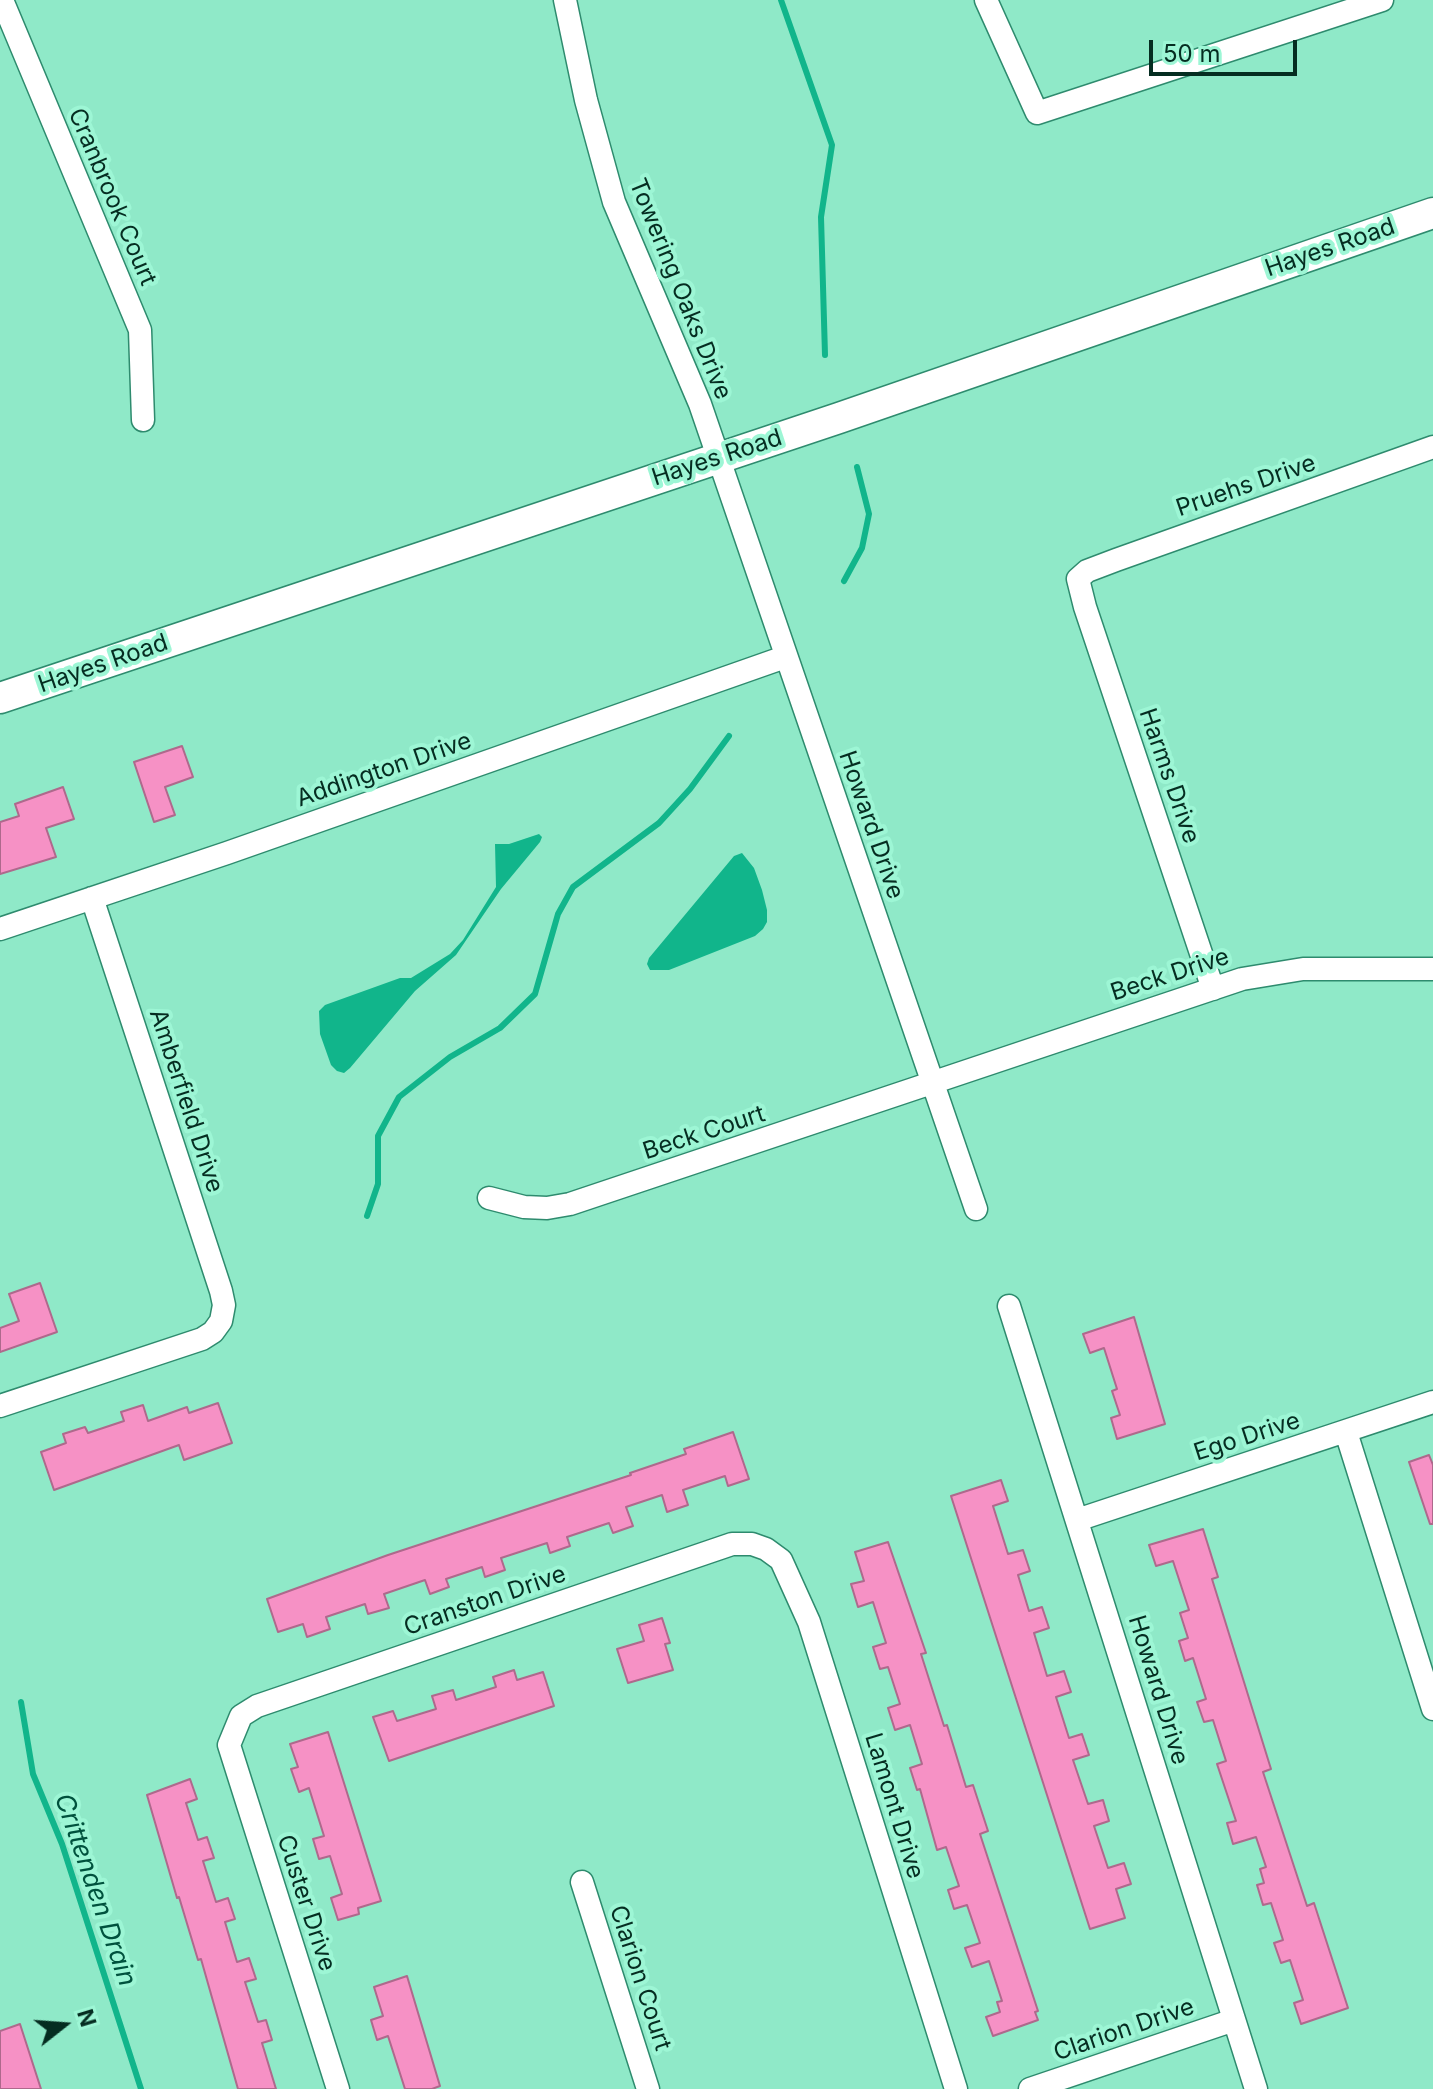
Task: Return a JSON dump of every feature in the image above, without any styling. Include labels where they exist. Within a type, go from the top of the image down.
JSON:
[{"type":"street","name":"Cranbrook Court","points":[[2,0],[140,330],[143,420]]},
{"type":"street","name":"Towering Oaks Drive","points":[[565,0],[586,100],[614,202],[700,404],[718,457]]},
{"type":"street","points":[[986,0],[1037,113],[1382,0]]},
{"type":"street","name":"Hayes Road","points":[[0,698],[839,418],[1433,213]]},
{"type":"street","name":"Pruehs Drive","points":[[1078,579],[1087,571],[1116,560],[1433,447]]},
{"type":"street","name":"Howard Drive","points":[[718,457],[976,1209]]},
{"type":"street","name":"Harms Drive","points":[[1078,579],[1213,989]]},
{"type":"street","name":"Addington Drive","points":[[0,929],[227,853],[785,657]]},
{"type":"street","name":"Amberfield Drive","points":[[0,1406],[202,1339],[213,1332],[221,1321],[224,1305],[92,898]]},
{"type":"street","name":"Beck Drive","points":[[933,1084],[1242,979],[1303,969],[1433,969]]},
{"type":"street","name":"Beck Court","points":[[489,1198],[524,1207],[547,1208],[570,1204],[933,1084]]},
{"type":"street","name":"Howard Drive","points":[[1009,1306],[1256,2089]]},
{"type":"street","name":"Ego Drive","points":[[1077,1520],[1433,1402]]},
{"type":"street","points":[[1346,1432],[1432,1703]]},
{"type":"street","name":"Cranston Drive","points":[[232,1732],[241,1716],[257,1706],[732,1544],[752,1544],[766,1549]]},
{"type":"street","name":"Lamont Drive","points":[[766,1549],[781,1560],[809,1622],[956,2089]]},
{"type":"street","name":"Custer Drive","points":[[232,1732],[229,1745],[338,2089]]},
{"type":"street","name":"Clarion Court","points":[[582,1882],[648,2089]]},
{"type":"street","name":"Clarion Drive","points":[[1030,2089],[1234,2020]]},
{"type":"shaded area","points":[[539,834],[542,837],[540,842],[501,889],[456,955],[415,991],[350,1068],[344,1073],[337,1071],[331,1065],[320,1034],[319,1011],[325,1005],[400,978],[411,978],[450,954],[463,940],[496,887],[495,844],[509,844]]},
{"type":"shaded area","points":[[742,853],[754,868],[762,890],[767,910],[767,922],[763,929],[755,936],[669,970],[650,970],[647,964],[649,958],[734,856]]},
{"type":"building","points":[[182,746],[193,777],[165,787],[175,815],[154,822],[134,762]]},
{"type":"building","points":[[63,787],[74,819],[46,828],[56,857],[0,874],[0,822],[19,816],[15,804]]},
{"type":"building","points":[[40,1283],[57,1332],[0,1352],[0,1328],[19,1321],[9,1294]]},
{"type":"building","points":[[1134,1317],[1165,1424],[1117,1439],[1111,1418],[1120,1415],[1112,1391],[1117,1389],[1104,1348],[1090,1353],[1083,1334]]},
{"type":"building","points":[[218,1403],[232,1443],[184,1460],[179,1445],[54,1490],[41,1452],[66,1443],[63,1434],[85,1427],[88,1433],[124,1421],[121,1412],[143,1405],[148,1421],[187,1407],[189,1413]]},
{"type":"building","points":[[733,1432],[749,1479],[728,1486],[725,1476],[683,1490],[688,1505],[667,1512],[662,1495],[626,1507],[633,1526],[613,1533],[609,1523],[567,1537],[570,1546],[550,1553],[547,1543],[501,1558],[505,1570],[485,1577],[482,1567],[446,1579],[449,1587],[430,1594],[425,1580],[384,1594],[389,1608],[368,1614],[365,1604],[326,1617],[330,1629],[307,1637],[303,1624],[278,1632],[267,1599],[388,1555],[631,1475],[686,1454],[684,1449]]},
{"type":"building","points":[[1429,1455],[1433,1465],[1433,1524],[1430,1524],[1409,1462]]},
{"type":"building","points":[[1001,1480],[1008,1501],[993,1506],[1008,1554],[1023,1550],[1030,1571],[1018,1575],[1029,1611],[1042,1607],[1049,1628],[1034,1633],[1047,1676],[1064,1671],[1071,1692],[1056,1697],[1069,1738],[1082,1734],[1089,1755],[1073,1760],[1088,1804],[1103,1800],[1109,1821],[1094,1826],[1108,1868],[1124,1863],[1131,1884],[1116,1889],[1125,1918],[1090,1929],[951,1496]]},
{"type":"building","points":[[1203,1529],[1218,1577],[1212,1579],[1271,1769],[1263,1772],[1307,1906],[1314,1903],[1348,2008],[1301,2024],[1294,2003],[1303,2000],[1290,1960],[1281,1963],[1274,1943],[1283,1940],[1271,1903],[1263,1905],[1257,1885],[1264,1883],[1260,1869],[1266,1867],[1256,1837],[1233,1844],[1227,1823],[1236,1821],[1217,1764],[1226,1761],[1213,1720],[1204,1722],[1197,1702],[1206,1699],[1193,1658],[1185,1661],[1179,1641],[1188,1638],[1180,1613],[1189,1610],[1173,1561],[1156,1566],[1149,1545]]},
{"type":"building","points":[[888,1542],[926,1653],[921,1654],[944,1726],[947,1725],[966,1787],[973,1785],[988,1831],[980,1834],[1038,2011],[1035,2012],[1038,2020],[993,2036],[986,2017],[1000,2012],[997,2002],[1002,2001],[989,1961],[972,1967],[965,1948],[980,1943],[967,1905],[954,1909],[948,1890],[959,1886],[946,1847],[937,1850],[920,1789],[917,1790],[910,1768],[922,1764],[910,1725],[895,1730],[888,1708],[900,1704],[888,1667],[880,1669],[873,1647],[886,1643],[873,1602],[858,1607],[851,1584],[864,1581],[855,1552]]},
{"type":"building","points":[[662,1618],[670,1643],[665,1644],[673,1670],[628,1683],[617,1649],[644,1641],[639,1625]]},
{"type":"building","points":[[514,1670],[517,1680],[543,1672],[554,1706],[389,1761],[373,1717],[393,1711],[397,1721],[436,1709],[432,1696],[453,1690],[456,1700],[496,1687],[493,1677]]},
{"type":"building","points":[[328,1732],[381,1901],[358,1908],[359,1914],[338,1920],[331,1898],[342,1894],[330,1856],[319,1859],[313,1839],[324,1836],[309,1788],[299,1792],[291,1769],[298,1767],[290,1744]]},
{"type":"building","points":[[190,1779],[197,1799],[186,1803],[198,1840],[207,1837],[214,1858],[203,1861],[216,1902],[228,1898],[235,1919],[225,1922],[237,1962],[249,1958],[256,1979],[245,1982],[258,2022],[266,2020],[272,2040],[262,2043],[276,2089],[238,2089],[201,1959],[198,1960],[177,1898],[147,1795]]},
{"type":"building","points":[[407,1976],[440,2086],[432,2089],[405,2089],[388,2036],[377,2040],[371,2020],[383,2016],[374,1987]]},
{"type":"building","points":[[20,2024],[41,2089],[0,2089],[0,2031]]},
{"type":"waterway","name":"Crittenden Drain","points":[[781,0],[832,145],[821,217],[825,355]]},
{"type":"waterway","name":"Crittenden Drain","points":[[844,581],[862,548],[869,514],[857,467]]},
{"type":"waterway","name":"Crittenden Drain","points":[[367,1216],[378,1184],[378,1136],[399,1097],[450,1057],[500,1028],[535,994],[558,914],[573,887],[659,823],[690,789],[729,736]]},
{"type":"waterway","name":"Crittenden Drain","points":[[21,1702],[33,1774],[62,1844],[141,2089]]}]
